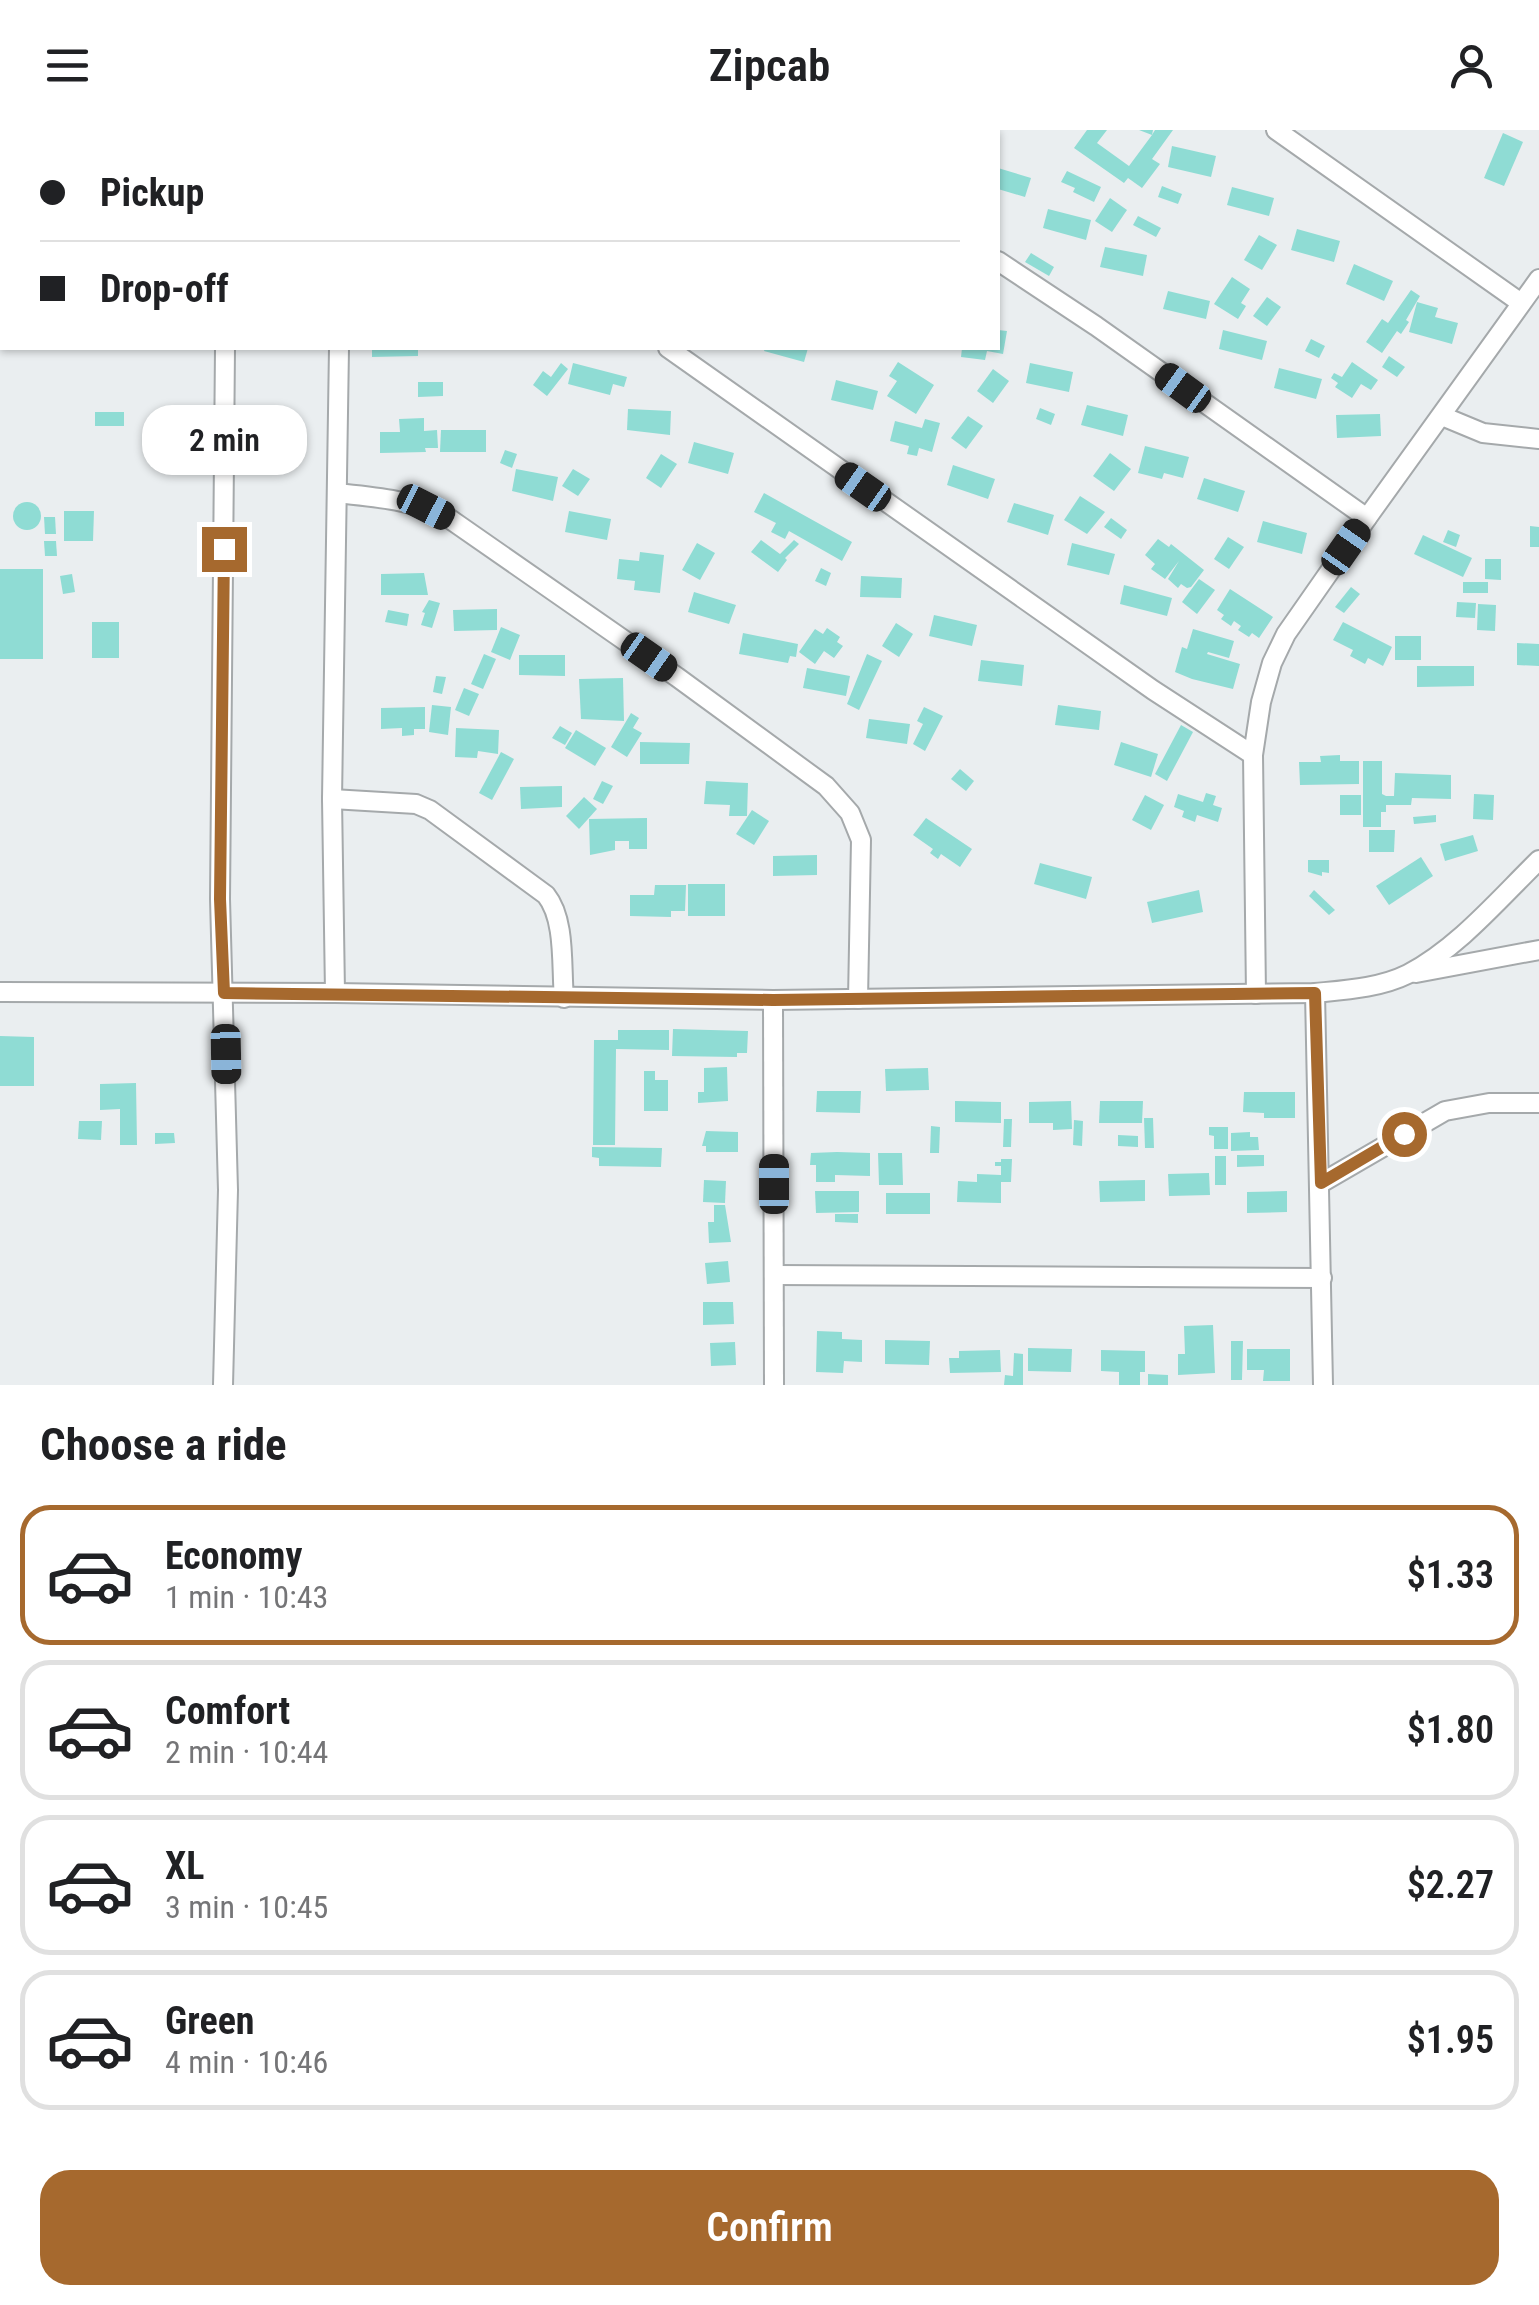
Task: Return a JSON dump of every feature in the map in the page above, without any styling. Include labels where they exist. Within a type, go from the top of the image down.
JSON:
[{"type":"street","points":[[1276,130],[1521,303]]},
{"type":"street","points":[[1000,261],[1367,518]]},
{"type":"street","points":[[1256,994],[1252,755],[1272,663],[1286,634],[1539,278]]},
{"type":"street","points":[[223,1385],[228,1190],[220,899],[225,350]]},
{"type":"street","points":[[335,992],[332,799],[338,350]]},
{"type":"street","points":[[671,350],[1252,755]]},
{"type":"street","points":[[1442,416],[1483,433],[1539,440]]},
{"type":"street","points":[[337,493],[400,500],[447,517],[678,677],[826,786],[850,813],[861,840],[858,998]]},
{"type":"street","points":[[332,799],[416,804],[430,810],[546,895],[556,918],[564,998]]},
{"type":"street","points":[[1406,975],[1453,943],[1539,860]]},
{"type":"street","points":[[0,992],[335,992],[773,1000],[1315,993],[1363,988],[1406,975],[1539,950]]},
{"type":"street","points":[[1315,993],[1324,1385]]},
{"type":"street","points":[[773,1000],[774,1385]]},
{"type":"street","points":[[1321,1183],[1445,1111],[1489,1103],[1539,1103]]},
{"type":"street","points":[[775,1275],[1322,1278]]},
{"type":"building","points":[[1087,130],[1107,130],[1097,143],[1129,166],[1155,130],[1173,130],[1152,159],[1160,164],[1142,188],[1128,178],[1124,183],[1074,148]]},
{"type":"building","points":[[1503,133],[1523,142],[1504,186],[1484,178]]},
{"type":"building","points":[[1172,146],[1216,156],[1211,177],[1168,167]]},
{"type":"building","points":[[1000,169],[1031,178],[1025,197],[1000,190]]},
{"type":"building","points":[[1067,171],[1101,187],[1094,202],[1061,182]]},
{"type":"building","points":[[1162,186],[1182,194],[1178,204],[1158,197]]},
{"type":"building","points":[[1232,187],[1274,198],[1269,216],[1227,205]]},
{"type":"building","points":[[1110,198],[1127,210],[1112,232],[1095,221]]},
{"type":"building","points":[[1048,209],[1091,220],[1086,240],[1043,228]]},
{"type":"building","points":[[1138,216],[1161,228],[1156,237],[1133,225]]},
{"type":"building","points":[[1297,229],[1340,241],[1334,262],[1291,250]]},
{"type":"building","points":[[1259,235],[1277,245],[1262,270],[1244,260]]},
{"type":"building","points":[[1105,247],[1147,255],[1143,276],[1100,267]]},
{"type":"building","points":[[1031,253],[1054,267],[1049,276],[1025,262]]},
{"type":"building","points":[[1354,264],[1393,281],[1384,301],[1346,284]]},
{"type":"building","points":[[1232,277],[1250,289],[1241,303],[1246,306],[1238,319],[1214,304]]},
{"type":"building","points":[[1411,290],[1420,296],[1406,320],[1409,322],[1401,334],[1397,331],[1382,353],[1366,342],[1382,319],[1388,323]]},
{"type":"building","points":[[1168,291],[1210,301],[1206,319],[1163,309]]},
{"type":"building","points":[[1267,297],[1281,307],[1267,326],[1253,316]]},
{"type":"building","points":[[1417,302],[1438,308],[1435,317],[1458,323],[1452,344],[1409,332]]},
{"type":"building","points":[[1000,330],[1007,331],[1003,354],[987,351],[985,360],[961,357],[962,350],[1000,350]]},
{"type":"building","points":[[1223,330],[1267,341],[1262,360],[1219,349]]},
{"type":"building","points":[[1311,339],[1325,346],[1319,358],[1305,351]]},
{"type":"building","points":[[372,350],[418,350],[418,356],[372,357]]},
{"type":"building","points":[[764,350],[807,350],[804,362]]},
{"type":"building","points":[[1389,356],[1405,367],[1397,377],[1382,367]]},
{"type":"building","points":[[898,362],[934,385],[916,414],[887,396],[897,381],[889,376]]},
{"type":"building","points":[[1352,362],[1378,380],[1371,390],[1361,384],[1352,398],[1335,387],[1338,383],[1331,378],[1334,373],[1342,377]]},
{"type":"building","points":[[561,363],[568,369],[547,396],[533,385],[543,371],[551,377]]},
{"type":"building","points":[[573,363],[627,377],[624,387],[613,384],[610,395],[568,384]]},
{"type":"building","points":[[1030,363],[1073,372],[1069,392],[1026,383]]},
{"type":"building","points":[[1279,368],[1322,379],[1316,399],[1274,388]]},
{"type":"building","points":[[993,369],[1009,381],[993,403],[977,391]]},
{"type":"building","points":[[836,380],[878,391],[873,410],[831,400]]},
{"type":"building","points":[[418,382],[443,382],[443,396],[418,397]]},
{"type":"building","points":[[1087,405],[1128,415],[1123,436],[1081,425]]},
{"type":"building","points":[[1040,408],[1055,414],[1051,425],[1036,419]]},
{"type":"building","points":[[628,409],[671,411],[670,435],[627,430]]},
{"type":"building","points":[[95,412],[124,412],[124,426],[95,426]]},
{"type":"building","points":[[1380,414],[1381,436],[1337,438],[1336,415]]},
{"type":"building","points":[[968,416],[983,426],[966,449],[951,438]]},
{"type":"building","points":[[424,418],[424,431],[437,430],[438,448],[380,453],[380,432],[400,432],[399,419]]},
{"type":"building","points":[[925,419],[940,423],[932,452],[919,448],[917,456],[907,454],[909,446],[890,441],[895,421],[922,428]]},
{"type":"building","points":[[441,430],[486,430],[486,452],[440,452]]},
{"type":"building","points":[[694,442],[734,453],[728,474],[688,463]]},
{"type":"building","points":[[1145,446],[1189,457],[1183,478],[1164,473],[1162,479],[1138,473]]},
{"type":"building","points":[[505,450],[517,454],[512,468],[500,463]]},
{"type":"building","points":[[1110,453],[1131,469],[1114,491],[1093,476]]},
{"type":"building","points":[[661,454],[677,464],[661,488],[646,478]]},
{"type":"building","points":[[953,465],[995,479],[988,499],[947,485]]},
{"type":"building","points":[[516,469],[558,477],[553,501],[512,491]]},
{"type":"building","points":[[573,469],[590,479],[578,496],[562,486]]},
{"type":"building","points":[[1204,478],[1245,491],[1238,512],[1197,499]]},
{"type":"building","points":[[764,493],[852,542],[842,561],[789,531],[785,539],[771,532],[776,523],[754,512]]},
{"type":"building","points":[[1080,496],[1105,512],[1087,534],[1064,520]]},
{"type":"building","points":[[27,502],[37,506],[41,516],[37,526],[27,530],[17,526],[13,516],[17,506]]},
{"type":"building","points":[[1014,503],[1054,515],[1048,535],[1007,522]]},
{"type":"building","points":[[64,511],[94,511],[93,541],[64,541]]},
{"type":"building","points":[[569,511],[611,519],[607,540],[565,532]]},
{"type":"building","points":[[44,517],[55,517],[56,534],[45,534]]},
{"type":"building","points":[[1111,518],[1127,530],[1121,539],[1104,527]]},
{"type":"building","points":[[1263,521],[1307,533],[1302,554],[1257,542]]},
{"type":"building","points":[[1530,526],[1539,527],[1539,547],[1530,547]]},
{"type":"building","points":[[1448,530],[1460,535],[1456,547],[1443,542]]},
{"type":"building","points":[[1423,535],[1472,558],[1463,577],[1414,554]]},
{"type":"building","points":[[1228,537],[1244,547],[1229,569],[1214,559]]},
{"type":"building","points":[[1158,539],[1169,547],[1171,544],[1204,570],[1191,587],[1181,584],[1178,588],[1168,579],[1179,561],[1165,579],[1151,569],[1155,564],[1145,555]]},
{"type":"building","points":[[761,540],[780,554],[794,540],[799,544],[778,572],[751,552]]},
{"type":"building","points":[[44,541],[56,541],[57,556],[45,556]]},
{"type":"building","points":[[697,543],[715,553],[700,580],[682,570]]},
{"type":"building","points":[[1072,543],[1115,554],[1109,575],[1067,565]]},
{"type":"building","points":[[640,552],[664,555],[660,593],[634,590],[635,581],[617,579],[619,559],[639,561]]},
{"type":"building","points":[[1485,559],[1501,559],[1501,580],[1485,579]]},
{"type":"building","points":[[821,568],[831,573],[826,586],[815,581]]},
{"type":"building","points":[[0,569],[43,569],[43,659],[0,659]]},
{"type":"building","points":[[424,573],[428,595],[381,595],[381,574]]},
{"type":"building","points":[[72,574],[75,592],[63,594],[60,576]]},
{"type":"building","points":[[861,576],[902,578],[901,598],[860,597]]},
{"type":"building","points":[[1199,579],[1215,590],[1197,614],[1182,602]]},
{"type":"building","points":[[1463,582],[1488,582],[1488,593],[1463,593]]},
{"type":"building","points":[[1124,585],[1172,598],[1167,616],[1120,604]]},
{"type":"building","points":[[1351,587],[1360,594],[1344,613],[1335,607]]},
{"type":"building","points":[[1230,589],[1273,617],[1259,638],[1238,630],[1241,626],[1234,621],[1231,626],[1221,619],[1224,615],[1217,610]]},
{"type":"building","points":[[694,592],[736,605],[729,624],[688,612]]},
{"type":"building","points":[[429,600],[440,603],[432,628],[421,625],[425,613],[422,612]]},
{"type":"building","points":[[1457,602],[1476,603],[1475,618],[1456,617]]},
{"type":"building","points":[[1478,604],[1496,605],[1495,631],[1477,630]]},
{"type":"building","points":[[497,609],[497,630],[454,631],[453,610]]},
{"type":"building","points":[[388,610],[409,614],[407,626],[385,622]]},
{"type":"building","points":[[934,615],[977,625],[972,646],[929,636]]},
{"type":"building","points":[[92,622],[119,622],[119,658],[92,658]]},
{"type":"building","points":[[1343,622],[1392,647],[1383,666],[1368,658],[1365,664],[1350,656],[1353,650],[1333,640]]},
{"type":"building","points":[[896,623],[913,634],[899,657],[882,646]]},
{"type":"building","points":[[501,627],[520,635],[510,660],[491,652]]},
{"type":"building","points":[[827,628],[840,637],[837,642],[843,646],[834,658],[824,651],[815,664],[799,652],[815,629],[823,634]]},
{"type":"building","points":[[1193,629],[1234,641],[1229,658],[1207,654],[1240,664],[1233,689],[1175,672],[1182,647],[1187,649]]},
{"type":"building","points":[[743,633],[798,644],[796,657],[790,656],[788,663],[739,654]]},
{"type":"building","points":[[1395,636],[1421,636],[1421,660],[1395,660]]},
{"type":"building","points":[[1517,643],[1539,644],[1539,666],[1517,665]]},
{"type":"building","points":[[484,654],[496,659],[483,689],[471,684]]},
{"type":"building","points":[[867,654],[882,661],[859,710],[847,704]]},
{"type":"building","points":[[519,655],[565,655],[565,676],[519,675]]},
{"type":"building","points":[[981,660],[1024,665],[1022,686],[978,681]]},
{"type":"building","points":[[1417,666],[1474,666],[1474,686],[1417,687]]},
{"type":"building","points":[[807,668],[850,676],[846,696],[803,688]]},
{"type":"building","points":[[436,676],[446,677],[442,694],[433,692]]},
{"type":"building","points":[[623,678],[624,721],[581,719],[579,679]]},
{"type":"building","points":[[464,688],[479,694],[469,716],[455,710]]},
{"type":"building","points":[[432,705],[451,707],[448,735],[429,732]]},
{"type":"building","points":[[1058,705],[1101,711],[1099,730],[1055,725]]},
{"type":"building","points":[[425,707],[425,729],[414,729],[414,735],[402,736],[402,728],[381,729],[381,708]]},
{"type":"building","points":[[924,707],[943,716],[925,751],[913,744],[923,724],[917,721]]},
{"type":"building","points":[[631,713],[639,718],[633,728],[642,733],[627,757],[611,747]]},
{"type":"building","points":[[869,719],[910,724],[907,744],[866,738]]},
{"type":"building","points":[[1181,725],[1193,732],[1167,781],[1155,774]]},
{"type":"building","points":[[560,726],[572,733],[565,745],[552,738]]},
{"type":"building","points":[[456,728],[499,730],[498,754],[478,751],[477,758],[455,757]]},
{"type":"building","points":[[576,730],[606,748],[595,766],[565,748]]},
{"type":"building","points":[[640,742],[690,743],[689,764],[640,764]]},
{"type":"building","points":[[1121,742],[1158,754],[1151,777],[1114,765]]},
{"type":"building","points":[[501,752],[514,759],[492,800],[479,793]]},
{"type":"building","points":[[1340,755],[1340,761],[1359,761],[1359,784],[1300,785],[1299,762],[1321,762],[1320,756]]},
{"type":"building","points":[[1363,761],[1382,761],[1382,794],[1386,796],[1394,796],[1395,773],[1451,775],[1451,799],[1412,798],[1411,805],[1386,805],[1386,812],[1381,812],[1381,827],[1363,827]]},
{"type":"building","points":[[960,769],[974,781],[966,791],[951,779]]},
{"type":"building","points":[[602,781],[613,786],[603,804],[593,799]]},
{"type":"building","points":[[706,781],[748,783],[747,816],[729,816],[730,805],[704,804]]},
{"type":"building","points":[[562,786],[562,807],[521,809],[520,787]]},
{"type":"building","points":[[1206,793],[1216,796],[1213,805],[1222,808],[1218,822],[1197,815],[1195,822],[1182,817],[1184,811],[1174,807],[1178,794],[1203,802]]},
{"type":"building","points":[[1474,794],[1494,795],[1493,820],[1473,819]]},
{"type":"building","points":[[1145,795],[1164,805],[1151,830],[1132,820]]},
{"type":"building","points":[[1340,795],[1361,795],[1361,815],[1340,815]]},
{"type":"building","points":[[584,797],[597,809],[579,829],[566,816]]},
{"type":"building","points":[[752,810],[769,821],[754,845],[736,834]]},
{"type":"building","points":[[1436,815],[1436,822],[1414,824],[1413,817]]},
{"type":"building","points":[[647,818],[647,849],[629,849],[629,841],[615,841],[615,850],[590,855],[589,819]]},
{"type":"building","points":[[926,818],[972,849],[960,867],[941,854],[938,859],[930,853],[933,849],[913,835]]},
{"type":"building","points":[[1369,830],[1395,830],[1394,852],[1369,852]]},
{"type":"building","points":[[1473,835],[1478,851],[1445,861],[1440,844]]},
{"type":"building","points":[[817,855],[817,875],[773,876],[773,856]]},
{"type":"building","points":[[1421,857],[1433,876],[1389,905],[1376,886]]},
{"type":"building","points":[[1308,860],[1329,860],[1329,873],[1322,872],[1322,876],[1308,872]]},
{"type":"building","points":[[1040,863],[1092,877],[1086,899],[1034,884]]},
{"type":"building","points":[[688,884],[725,884],[725,916],[688,916]]},
{"type":"building","points":[[655,885],[686,885],[685,911],[671,911],[671,917],[630,916],[630,895],[654,895]]},
{"type":"building","points":[[1199,890],[1203,912],[1152,923],[1147,902]]},
{"type":"building","points":[[1314,890],[1335,910],[1329,915],[1309,896]]},
{"type":"building","points":[[673,1029],[748,1031],[747,1053],[737,1053],[737,1057],[672,1056]]},
{"type":"building","points":[[618,1030],[669,1030],[669,1050],[616,1049],[615,1145],[593,1145],[594,1040],[618,1040]]},
{"type":"building","points":[[0,1036],[34,1037],[34,1086],[0,1086]]},
{"type":"building","points":[[727,1067],[728,1101],[698,1103],[698,1092],[704,1092],[704,1068]]},
{"type":"building","points":[[928,1068],[929,1090],[886,1091],[885,1069]]},
{"type":"building","points":[[644,1071],[655,1071],[655,1080],[668,1080],[668,1111],[644,1111]]},
{"type":"building","points":[[136,1083],[137,1145],[120,1145],[120,1109],[100,1110],[100,1084]]},
{"type":"building","points":[[817,1091],[861,1091],[860,1113],[816,1112]]},
{"type":"building","points":[[1244,1092],[1295,1092],[1295,1118],[1264,1118],[1264,1113],[1243,1112]]},
{"type":"building","points":[[955,1101],[1001,1102],[1001,1123],[955,1122]]},
{"type":"building","points":[[1071,1101],[1072,1129],[1053,1130],[1053,1123],[1029,1123],[1029,1102]]},
{"type":"building","points":[[1100,1101],[1143,1101],[1142,1123],[1099,1123]]},
{"type":"building","points":[[1144,1118],[1153,1118],[1154,1148],[1145,1148]]},
{"type":"building","points":[[1004,1119],[1012,1119],[1011,1147],[1003,1147]]},
{"type":"building","points":[[1074,1120],[1083,1121],[1082,1146],[1073,1145]]},
{"type":"building","points":[[79,1121],[102,1121],[101,1140],[78,1139]]},
{"type":"building","points":[[931,1126],[940,1127],[939,1153],[930,1153]]},
{"type":"building","points":[[1209,1127],[1228,1127],[1228,1149],[1214,1149]]},
{"type":"building","points":[[706,1131],[738,1132],[738,1152],[706,1152],[706,1146],[702,1146]]},
{"type":"building","points":[[1250,1132],[1250,1137],[1258,1137],[1259,1150],[1231,1151],[1231,1133]]},
{"type":"building","points":[[155,1133],[174,1133],[175,1143],[155,1144]]},
{"type":"building","points":[[1118,1135],[1138,1136],[1138,1147],[1118,1146]]},
{"type":"building","points":[[592,1147],[662,1148],[661,1167],[599,1166],[599,1158],[592,1157]]},
{"type":"building","points":[[811,1153],[870,1153],[870,1176],[835,1175],[835,1182],[816,1182],[816,1165],[810,1165]]},
{"type":"building","points":[[878,1153],[902,1153],[903,1185],[879,1185]]},
{"type":"building","points":[[1237,1155],[1264,1155],[1264,1166],[1237,1167]]},
{"type":"building","points":[[1215,1156],[1226,1156],[1226,1185],[1215,1185]]},
{"type":"building","points":[[1012,1159],[1011,1182],[1001,1182],[1001,1203],[957,1202],[958,1181],[977,1182],[977,1174],[1001,1175],[1001,1166],[995,1166],[995,1162]]},
{"type":"building","points":[[1209,1173],[1210,1195],[1169,1196],[1168,1174]]},
{"type":"building","points":[[704,1180],[726,1181],[725,1203],[703,1202]]},
{"type":"building","points":[[1145,1180],[1145,1201],[1100,1202],[1099,1181]]},
{"type":"building","points":[[815,1191],[859,1191],[859,1212],[816,1213]]},
{"type":"building","points":[[1287,1191],[1287,1212],[1247,1213],[1247,1192]]},
{"type":"building","points":[[886,1193],[930,1193],[930,1214],[886,1214]]},
{"type":"building","points":[[714,1205],[725,1205],[731,1242],[709,1243],[708,1222],[714,1222]]},
{"type":"building","points":[[835,1214],[858,1214],[858,1223],[835,1222]]},
{"type":"building","points":[[728,1261],[730,1282],[707,1284],[705,1263]]},
{"type":"building","points":[[703,1302],[733,1302],[734,1324],[703,1325]]},
{"type":"building","points":[[1213,1325],[1215,1373],[1178,1375],[1178,1354],[1185,1354],[1184,1326]]},
{"type":"building","points":[[817,1331],[842,1332],[842,1339],[862,1340],[862,1362],[844,1361],[843,1373],[816,1372]]},
{"type":"building","points":[[885,1340],[930,1341],[929,1365],[885,1364]]},
{"type":"building","points":[[1231,1341],[1243,1341],[1242,1380],[1231,1380]]},
{"type":"building","points":[[735,1342],[736,1365],[711,1366],[710,1343]]},
{"type":"building","points":[[1028,1348],[1072,1349],[1071,1372],[1028,1371]]},
{"type":"building","points":[[1247,1349],[1290,1349],[1290,1381],[1263,1381],[1264,1370],[1247,1370]]},
{"type":"building","points":[[1000,1350],[1001,1372],[950,1373],[949,1358],[959,1358],[959,1351]]},
{"type":"building","points":[[1101,1350],[1145,1351],[1145,1372],[1140,1372],[1140,1385],[1119,1385],[1119,1372],[1101,1371]]},
{"type":"building","points":[[1014,1353],[1023,1354],[1023,1385],[1004,1385],[1005,1375],[1013,1376]]},
{"type":"building","points":[[1148,1374],[1168,1375],[1168,1385],[1148,1385]]},
{"type":"route","points":[[224,549],[220,899],[224,993],[773,1000],[1315,993],[1321,1183],[1404,1134]]}]
